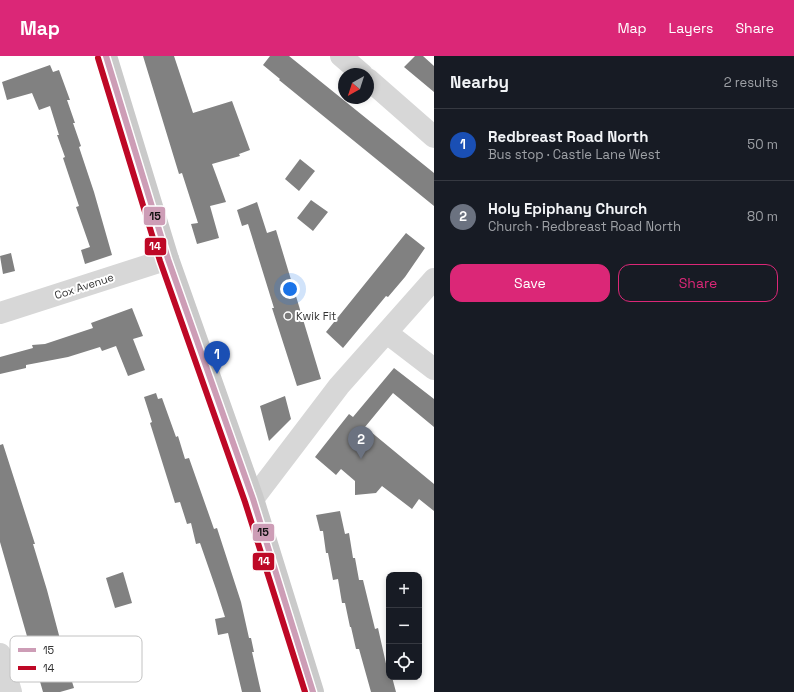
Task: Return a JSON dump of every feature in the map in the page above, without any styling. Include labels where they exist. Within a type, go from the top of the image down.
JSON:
[{"type":"main road","points":[[106,56],[168,259],[253,499],[313,692]]},
{"type":"main road","points":[[253,499],[302,692]]},
{"type":"street","points":[[341,56],[355,68]]},
{"type":"street","points":[[374,85],[434,137]]},
{"type":"street","name":"Cox Avenue","points":[[0,313],[168,259]]},
{"type":"street","points":[[253,499],[339,386],[434,279]]},
{"type":"street","points":[[387,333],[434,369]]},
{"type":"street","points":[[0,654],[11,692]]},
{"type":"building","points":[[143,56],[174,56],[193,113],[232,101],[250,150],[239,154],[240,156],[212,164],[226,202],[210,206],[219,238],[197,244],[191,224],[198,223],[182,173],[179,174]]},
{"type":"building","points":[[270,56],[289,56],[338,96],[338,104],[348,104],[434,173],[434,206],[279,80],[280,79],[263,65]]},
{"type":"building","points":[[415,56],[423,56],[434,66],[434,92],[404,67]]},
{"type":"building","points":[[50,65],[53,72],[59,70],[70,100],[67,100],[81,146],[79,147],[112,255],[85,264],[81,250],[90,247],[76,207],[79,206],[63,158],[65,157],[57,135],[59,135],[50,106],[39,110],[32,93],[7,100],[2,82]]},
{"type":"building","points":[[300,159],[315,171],[299,191],[285,179]]},
{"type":"building","points":[[311,200],[328,212],[313,231],[297,218]]},
{"type":"building","points":[[257,202],[267,233],[276,230],[321,379],[297,386],[272,308],[274,308],[248,224],[242,226],[237,210]]},
{"type":"building","points":[[406,233],[425,248],[405,277],[388,297],[386,296],[343,348],[326,332]]},
{"type":"building","points":[[11,253],[15,271],[3,274],[0,256]]},
{"type":"building","points":[[132,308],[143,336],[133,339],[145,370],[128,376],[116,346],[102,351],[100,347],[68,357],[26,365],[26,368],[0,374],[0,357],[33,348],[32,345],[45,344],[93,328],[91,323]]},
{"type":"building","points":[[394,368],[434,399],[434,427],[393,393],[365,427],[434,484],[434,511],[419,499],[412,509],[382,486],[376,493],[355,495],[355,481],[341,469],[336,475],[315,457],[349,414],[353,417]]},
{"type":"building","points":[[156,393],[158,399],[162,398],[176,437],[178,436],[185,459],[189,458],[214,529],[217,528],[241,602],[249,638],[251,638],[254,652],[252,652],[261,692],[242,692],[228,633],[218,635],[215,619],[225,617],[200,543],[196,544],[191,523],[187,524],[180,502],[175,503],[150,423],[152,422],[144,397]]},
{"type":"building","points":[[285,396],[291,419],[269,441],[260,406]]},
{"type":"building","points":[[3,444],[35,544],[33,544],[59,636],[27,636],[0,542],[0,445]]},
{"type":"building","points":[[340,511],[345,534],[349,533],[353,558],[355,558],[359,580],[363,580],[375,629],[378,628],[386,664],[386,680],[393,680],[396,692],[371,692],[359,649],[356,649],[345,603],[342,603],[338,579],[333,580],[328,553],[326,553],[323,531],[320,531],[316,515]]},
{"type":"building","points":[[123,572],[132,603],[115,608],[106,578]]},
{"type":"building","points":[[40,682],[72,682],[74,688],[60,692],[43,692]]},
{"type":"transit line","name":"15","points":[[106,56],[168,259],[253,499],[313,692]]},
{"type":"transit line","name":"14","points":[[98,58],[160,261],[245,502],[305,692]]},
{"type":"place","name":"Kwik Fit","points":[[288,316]]},
{"type":"place","name":"Redbreast Road North","points":[[217,374]]},
{"type":"place","name":"Holy Epiphany Church","points":[[361,459]]}]
